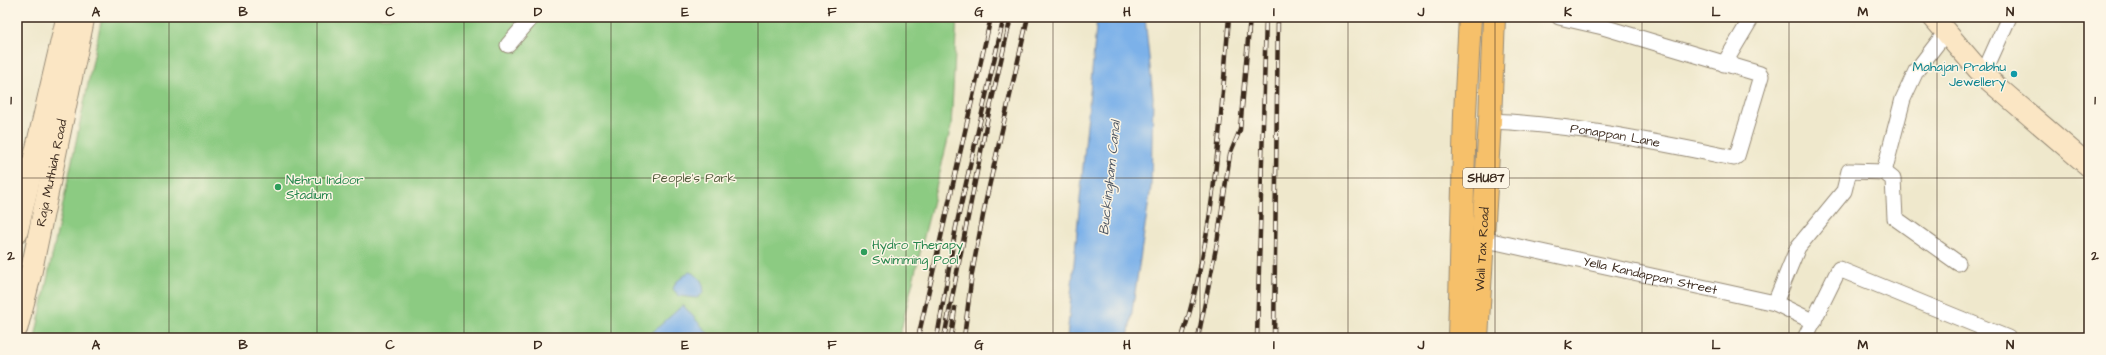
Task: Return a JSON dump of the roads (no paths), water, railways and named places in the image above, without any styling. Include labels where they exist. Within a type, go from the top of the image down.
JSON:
[{"type":"main road","name":"Raja Muthiah Road","points":[[17,232],[67,17]]},
{"type":"main road","name":"Raja Muthiah Road","points":[[17,328],[23,277],[84,17]]},
{"type":"main road","name":"Wall Tax Road","points":[[1459,338],[1465,121],[1470,17]]},
{"type":"main road","name":"Wall Tax Road","points":[[1477,338],[1490,121],[1494,17]]},
{"type":"main road","points":[[1940,24],[1983,75],[2089,166]]},
{"type":"street","points":[[508,45],[532,17]]},
{"type":"street","points":[[1559,17],[1605,22],[1724,64],[1752,17]]},
{"type":"street","points":[[1983,75],[2009,17]]},
{"type":"street","points":[[1884,172],[1903,99],[1940,24]]},
{"type":"street","name":"Ponappan Lane","points":[[1490,121],[1527,122],[1682,147],[1734,158],[1737,156],[1761,76],[1760,74],[1724,64]]},
{"type":"street","points":[[1774,303],[1798,247],[1844,190],[1849,171],[1884,172],[1894,179],[1895,218],[1958,263]]},
{"type":"street","name":"Yella Kandappan Street","points":[[1482,239],[1774,303],[1814,322]]},
{"type":"street","points":[[1805,338],[1839,269],[2008,338]]},
{"type":"water","name":"Buckingham Canal","points":[[1097,17],[1145,17],[1153,97],[1151,187],[1128,338],[1067,338]]},
{"type":"water","points":[[689,272],[698,277],[703,286],[703,293],[697,298],[679,296],[673,289],[676,282]]},
{"type":"water","points":[[683,305],[712,338],[646,338]]},
{"type":"railway","points":[[918,338],[991,17]]},
{"type":"railway","points":[[937,338],[956,227],[1004,17]]},
{"type":"railway","points":[[944,338],[987,121],[1011,17]]},
{"type":"railway","points":[[964,338],[972,273],[986,200],[1028,17]]},
{"type":"railway","points":[[1182,338],[1193,299],[1209,219],[1219,139],[1229,17]]},
{"type":"railway","points":[[1198,338],[1217,243],[1230,154],[1240,130],[1250,17]]},
{"type":"railway","points":[[1257,338],[1266,17]]},
{"type":"railway","points":[[1274,338],[1278,17]]},
{"type":"railway","points":[[951,338],[955,308]]},
{"type":"place","name":"Mahajan Prabhu Jewellery","points":[[2014,74]]},
{"type":"place","name":"Nehru Indoor Stadium","points":[[278,187]]},
{"type":"place","name":"Hydro Therapy Swimming Pool","points":[[864,252]]},
{"type":"park label","name":"People's Park","points":[[694,178]]}]
